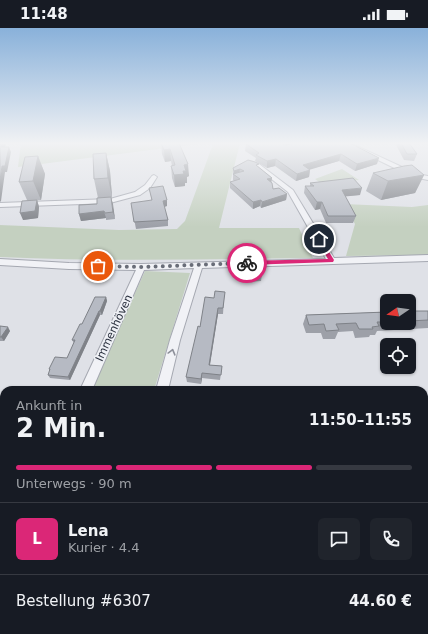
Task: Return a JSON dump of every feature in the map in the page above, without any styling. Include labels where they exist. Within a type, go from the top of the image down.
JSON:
[{"type":"street","points":[[265,171],[291,191],[331,260]]},
{"type":"street","points":[[405,171],[415,176],[428,178]]},
{"type":"street","points":[[0,205],[105,202],[124,198],[142,191],[151,184],[154,177]]},
{"type":"street","points":[[0,262],[69,266],[141,267],[428,258]]},
{"type":"street","points":[[163,386],[175,340],[199,265]]},
{"type":"street","name":"Immenhöven","points":[[88,386],[141,267]]},
{"type":"green space","points":[[203,171],[233,171],[219,228],[299,228],[313,258],[118,260],[0,257],[0,225],[119,230],[177,229],[185,221]]},
{"type":"green space","points":[[336,171],[346,171],[359,180],[322,184],[315,179]]},
{"type":"green space","points":[[344,204],[412,207],[428,205],[428,255],[346,256],[355,224]]},
{"type":"green space","points":[[145,271],[190,273],[155,386],[93,386]]},
{"type":"building","points":[[22,171],[35,171],[33,181],[19,182]]},
{"type":"building","points":[[94,171],[107,171],[108,178],[94,179]]},
{"type":"building","points":[[173,171],[183,171],[184,174],[174,175]]},
{"type":"building","points":[[243,171],[264,171],[272,178],[267,179],[272,183],[273,189],[279,188],[287,194],[262,202],[261,200],[253,202],[230,182],[240,179],[233,174]]},
{"type":"building","points":[[293,171],[306,171],[297,174]]},
{"type":"building","points":[[381,171],[420,171],[424,175],[388,181],[373,173]]},
{"type":"building","points":[[353,178],[362,188],[342,190],[356,216],[328,216],[322,202],[317,202],[305,186],[314,186],[310,183]]},
{"type":"building","points":[[163,186],[167,200],[163,201],[168,220],[134,222],[131,203],[152,200],[149,188]]},
{"type":"building","points":[[111,197],[113,212],[105,213],[104,211],[79,214],[79,205],[97,204],[97,198]]},
{"type":"building","points":[[37,200],[35,211],[20,213],[22,201]]},
{"type":"building","points":[[260,264],[262,274],[245,275],[243,265]]},
{"type":"building","points":[[215,291],[225,292],[223,308],[218,308],[209,365],[222,366],[221,375],[202,373],[201,379],[186,377],[198,326],[200,327],[205,297],[214,298]]},
{"type":"building","points":[[95,297],[106,297],[68,377],[48,375],[49,369],[55,357],[67,358],[75,340],[72,340],[80,324],[82,324]]},
{"type":"building","points":[[416,311],[428,311],[428,320],[416,321]]},
{"type":"building","points":[[380,312],[380,322],[377,322],[379,326],[372,327],[373,329],[359,329],[356,323],[336,324],[339,330],[326,331],[324,324],[309,325],[306,315]]},
{"type":"building","points":[[0,326],[8,327],[1,337],[0,337]]},
{"type":"way so far","points":[[98,266],[141,267],[247,263]]},
{"type":"route","points":[[247,263],[331,260],[319,239]]}]
